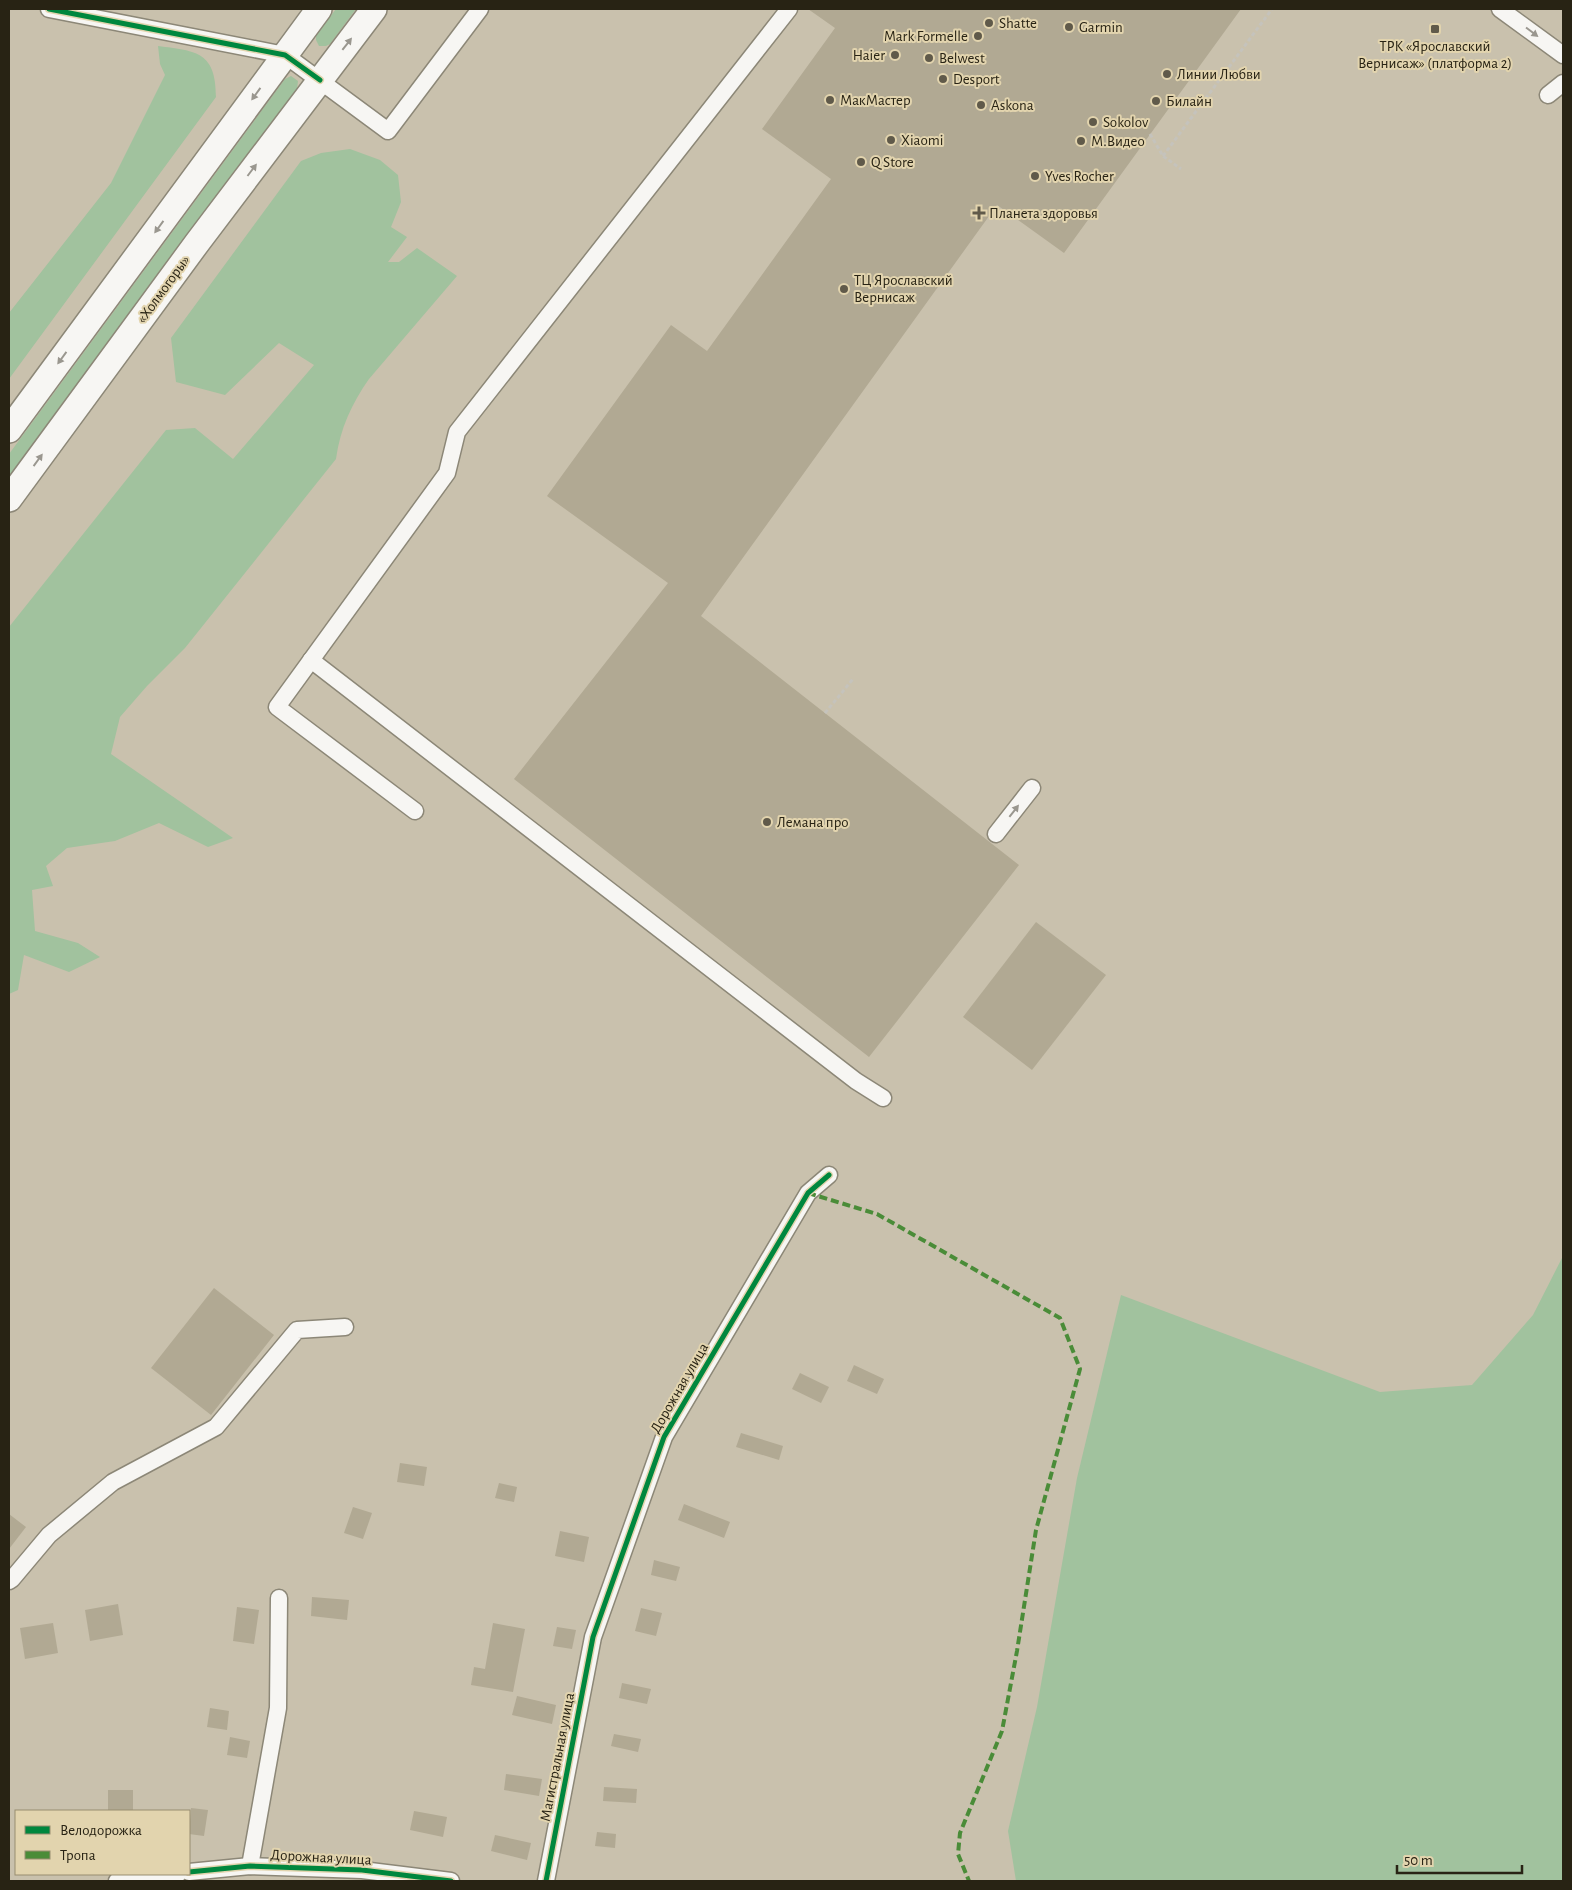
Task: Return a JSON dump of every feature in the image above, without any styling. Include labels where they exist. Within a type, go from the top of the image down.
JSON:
[{"type":"highway","points":[[9,430],[319,9]]},
{"type":"highway","name":"«Холмогоры»","points":[[9,499],[374,9]]},
{"type":"street","points":[[49,9],[83,12],[285,55],[388,131],[480,9]]},
{"type":"street","points":[[415,811],[277,707],[447,473],[457,432],[789,9]]},
{"type":"street","points":[[1500,9],[1563,55]]},
{"type":"street","points":[[1548,95],[1563,83]]},
{"type":"street","points":[[311,660],[856,1081],[883,1098]]},
{"type":"street","points":[[996,834],[1032,788]]},
{"type":"street","name":"Дорожная улица","points":[[593,1637],[664,1437],[808,1193],[829,1174]]},
{"type":"street","points":[[9,1581],[49,1536],[113,1482],[216,1427],[297,1330],[345,1327]]},
{"type":"street","points":[[250,1866],[278,1708],[279,1598]]},
{"type":"street","name":"Магистральная улица","points":[[546,1881],[593,1637]]},
{"type":"street","name":"Дорожная улица","points":[[190,1872],[250,1866],[362,1870],[451,1881]]},
{"type":"street","points":[[117,1881],[169,1875]]},
{"type":"path","points":[[1163,156],[1272,9]]},
{"type":"path","points":[[1150,134],[1163,156],[1181,169]]},
{"type":"path","points":[[826,713],[853,679]]},
{"type":"green space","points":[[336,9],[356,9],[330,44],[319,46],[316,35]]},
{"type":"green space","points":[[158,46],[193,52],[202,56],[208,62],[212,71],[216,97],[9,379],[9,313],[111,183],[165,75],[160,64]]},
{"type":"green space","points":[[291,76],[298,81],[297,89],[9,481],[9,454],[285,79]]},
{"type":"green space","points":[[350,149],[380,160],[398,175],[401,202],[391,227],[407,237],[388,262],[399,262],[417,248],[457,276],[363,388],[352,407],[344,427],[336,459],[185,648],[147,686],[120,717],[111,754],[233,838],[208,847],[159,823],[115,841],[67,848],[46,866],[53,886],[32,890],[35,931],[78,943],[100,957],[69,972],[24,955],[18,990],[9,994],[9,627],[166,430],[195,428],[233,459],[314,365],[279,343],[225,395],[176,382],[171,338],[301,161],[321,153]]},
{"type":"green space","points":[[1563,1256],[1563,1881],[1016,1881],[1008,1831],[1037,1707],[1077,1478],[1121,1295],[1380,1392],[1472,1385],[1533,1315]]},
{"type":"building","points":[[808,9],[1241,9],[1064,253],[997,205],[701,616],[1019,865],[869,1057],[514,779],[668,583],[547,496],[671,325],[707,351],[831,179],[762,129],[835,28]]},
{"type":"building","points":[[1036,922],[1106,975],[1032,1070],[963,1017]]},
{"type":"building","points":[[214,1288],[274,1335],[211,1415],[151,1368]]},
{"type":"building","points":[[854,1365],[884,1379],[877,1394],[847,1381]]},
{"type":"building","points":[[800,1373],[829,1387],[821,1403],[792,1389]]},
{"type":"building","points":[[741,1433],[783,1446],[779,1460],[736,1447]]},
{"type":"building","points":[[400,1463],[427,1467],[424,1486],[397,1482]]},
{"type":"building","points":[[499,1483],[517,1487],[514,1502],[495,1498]]},
{"type":"building","points":[[684,1504],[730,1522],[724,1538],[678,1520]]},
{"type":"building","points":[[353,1507],[372,1513],[363,1539],[344,1533]]},
{"type":"building","points":[[9,1514],[26,1527],[9,1549]]},
{"type":"building","points":[[560,1531],[589,1537],[584,1562],[555,1556]]},
{"type":"building","points":[[654,1560],[680,1567],[676,1581],[651,1575]]},
{"type":"building","points":[[312,1597],[349,1600],[347,1620],[311,1616]]},
{"type":"building","points":[[118,1604],[123,1635],[90,1641],[85,1610]]},
{"type":"building","points":[[237,1607],[259,1610],[254,1644],[233,1641]]},
{"type":"building","points":[[641,1608],[662,1613],[656,1636],[635,1631]]},
{"type":"building","points":[[53,1623],[58,1653],[25,1659],[20,1628]]},
{"type":"building","points":[[493,1623],[525,1629],[513,1692],[471,1685],[474,1667],[485,1669]]},
{"type":"building","points":[[557,1627],[576,1630],[572,1649],[553,1646]]},
{"type":"building","points":[[622,1683],[651,1689],[647,1704],[619,1698]]},
{"type":"building","points":[[517,1696],[556,1705],[552,1724],[512,1715]]},
{"type":"building","points":[[210,1708],[229,1711],[227,1730],[207,1727]]},
{"type":"building","points":[[614,1734],[641,1739],[638,1752],[611,1746]]},
{"type":"building","points":[[230,1737],[250,1741],[247,1758],[227,1755]]},
{"type":"building","points":[[506,1774],[542,1779],[539,1796],[504,1790]]},
{"type":"building","points":[[604,1787],[637,1789],[636,1803],[603,1801]]},
{"type":"building","points":[[108,1790],[133,1790],[133,1810],[108,1810]]},
{"type":"building","points":[[191,1808],[208,1810],[204,1836],[190,1834]]},
{"type":"building","points":[[414,1811],[447,1817],[443,1837],[410,1830]]},
{"type":"building","points":[[597,1832],[616,1834],[615,1848],[595,1846]]},
{"type":"building","points":[[495,1835],[531,1843],[527,1860],[491,1851]]},
{"type":"marked path","points":[[808,1193],[877,1214],[1060,1318],[1080,1369],[1036,1530],[1002,1731],[960,1833],[958,1854],[969,1881]]},
{"type":"cycle path","points":[[49,9],[285,55],[320,80]]},
{"type":"cycle path","points":[[546,1881],[593,1637],[664,1437],[808,1193],[829,1175]]},
{"type":"cycle path","points":[[190,1872],[250,1866],[362,1870],[451,1881]]},
{"type":"place","name":"Shatte","points":[[989,23]]},
{"type":"place","name":"Garmin","points":[[1069,27]]},
{"type":"place","name":"ТРК «Ярославский Вернисаж» (платформа 2)","points":[[1435,29]]},
{"type":"place","name":"Mark Formelle","points":[[978,36]]},
{"type":"place","name":"Haier","points":[[895,55]]},
{"type":"place","name":"Belwest","points":[[929,58]]},
{"type":"place","name":"Линии Любви","points":[[1167,74]]},
{"type":"place","name":"Desport","points":[[943,79]]},
{"type":"place","name":"МакМастер","points":[[830,100]]},
{"type":"place","name":"Билайн","points":[[1156,101]]},
{"type":"place","name":"Askona","points":[[981,105]]},
{"type":"place","name":"Sokolov","points":[[1093,122]]},
{"type":"place","name":"Xiaomi","points":[[891,140]]},
{"type":"place","name":"М.Видео","points":[[1081,141]]},
{"type":"place","name":"Q Store","points":[[861,162]]},
{"type":"place","name":"Yves Rocher","points":[[1035,176]]},
{"type":"place","name":"Планета здоровья","points":[[979,213]]},
{"type":"place","name":"ТЦ Ярославский Вернисаж","points":[[844,289]]},
{"type":"place","name":"Лемана про","points":[[767,822]]}]
